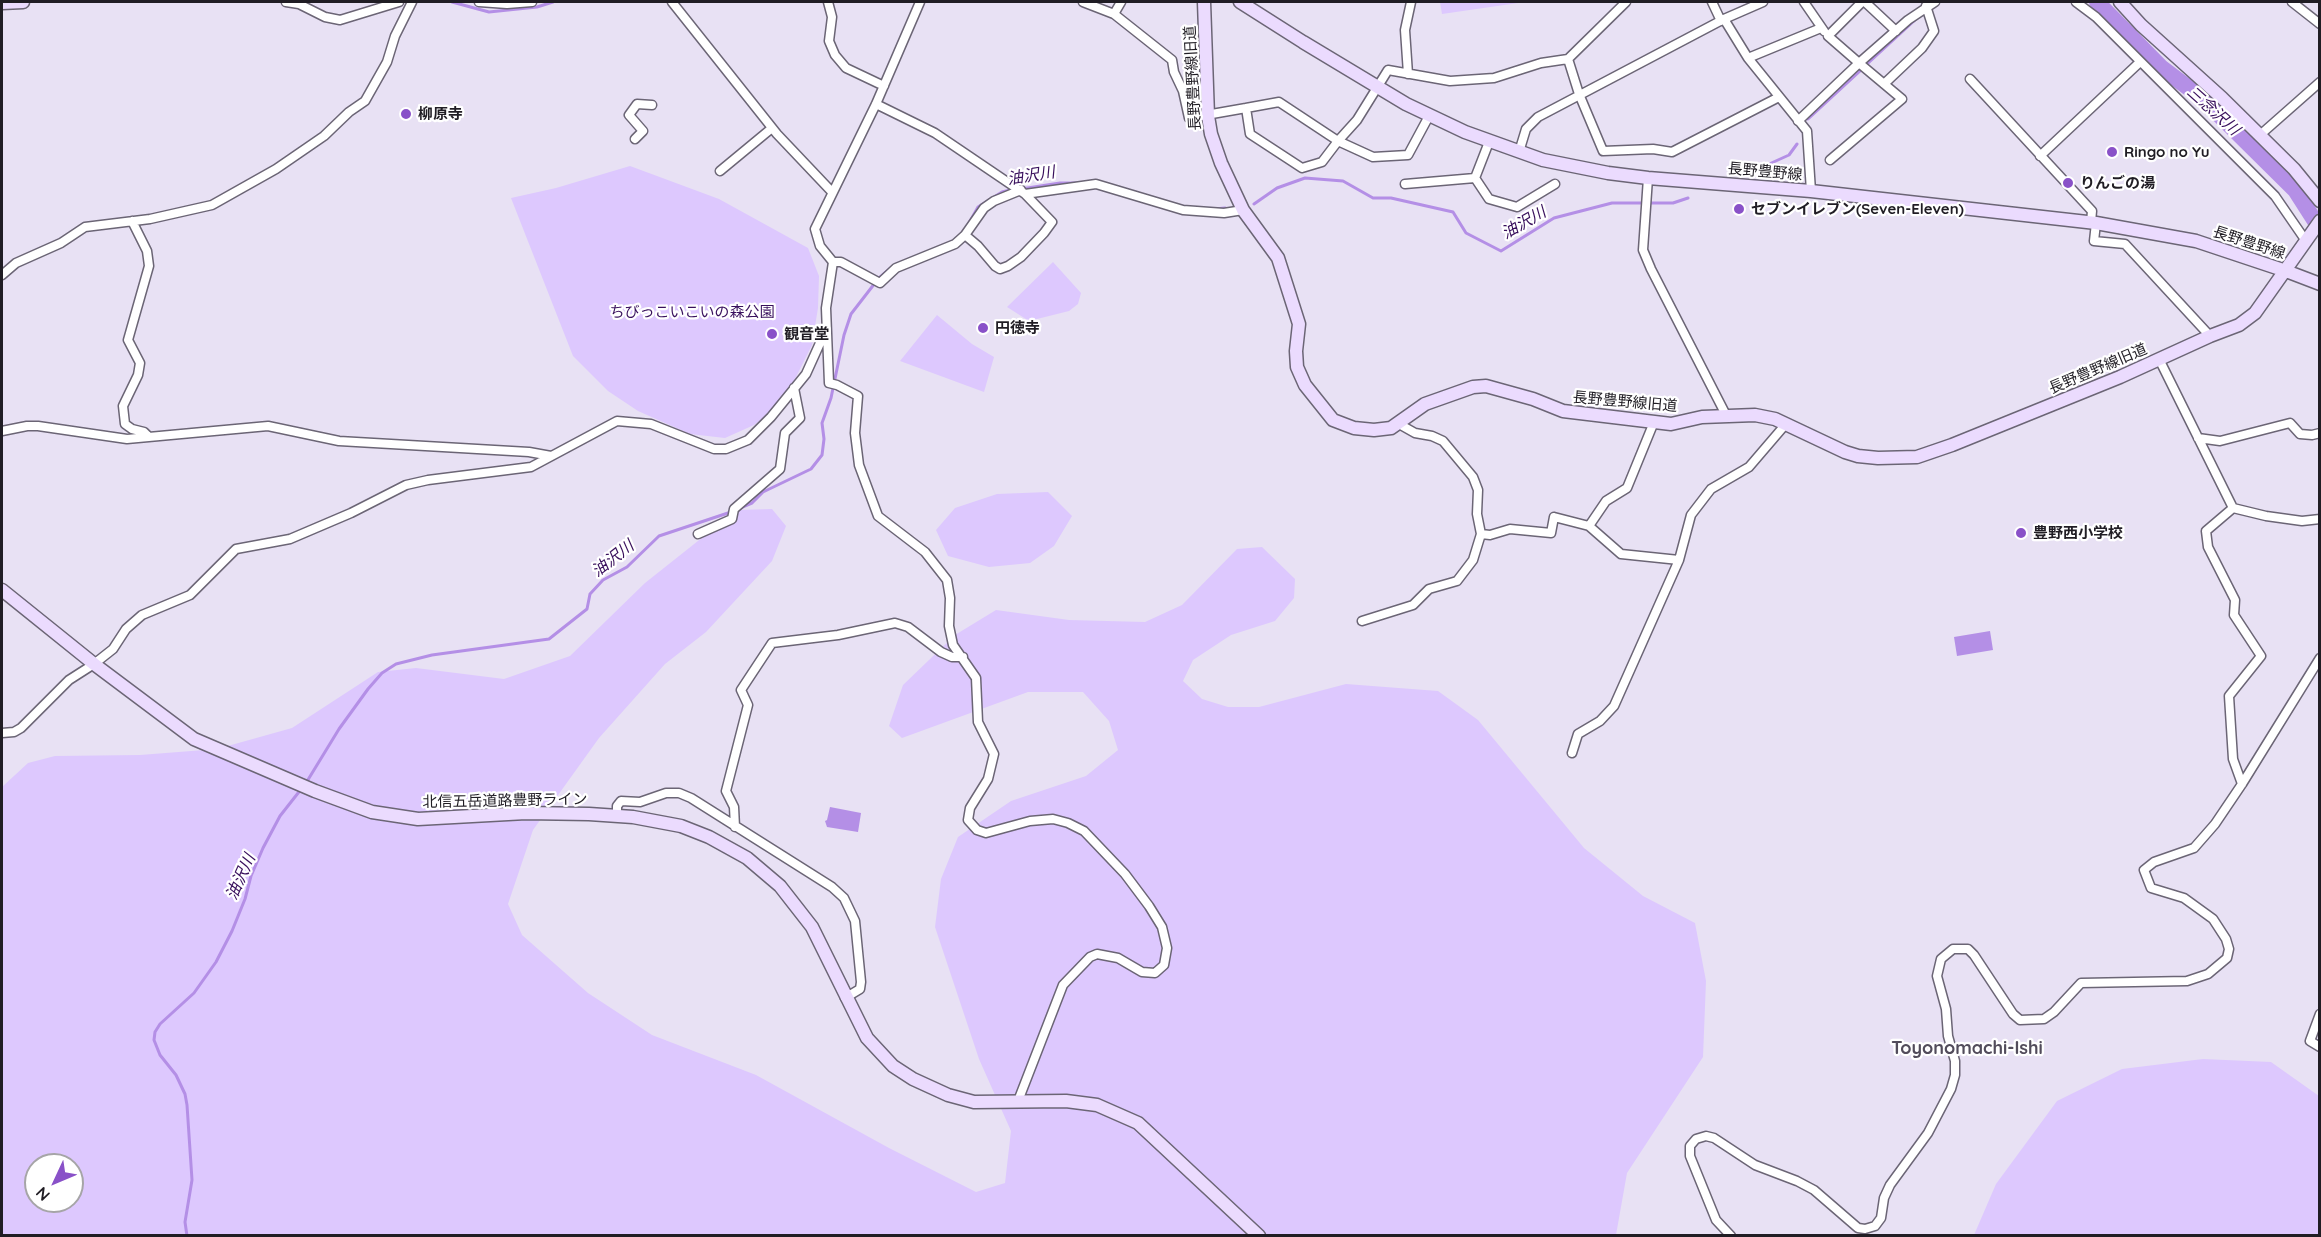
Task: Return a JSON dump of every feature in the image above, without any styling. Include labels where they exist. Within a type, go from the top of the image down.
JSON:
[{"type":"street","points":[[2,3],[23,2]]},
{"type":"street","points":[[286,2],[299,4],[325,17],[340,20],[399,2]]},
{"type":"street","points":[[2,275],[16,263],[61,243],[84,227],[186,212],[212,205],[276,169],[324,136],[348,112],[365,102],[387,62],[395,36],[412,2]]},
{"type":"street","points":[[480,2],[507,4],[532,2]]},
{"type":"street","points":[[672,2],[772,128],[832,192]]},
{"type":"street","points":[[828,2],[832,17],[829,41],[835,55],[846,68],[884,86]]},
{"type":"street","points":[[920,2],[876,104],[815,229],[820,246],[833,262],[825,331],[833,384],[858,396],[855,434],[859,465],[878,516],[925,552],[947,580],[950,598],[949,626],[953,645],[976,678],[978,722],[994,754],[988,779],[968,813],[971,824],[980,831],[989,833],[1030,821],[1053,819],[1084,831],[1125,874],[1149,906],[1162,927],[1167,943],[1165,962],[1157,972],[1151,974],[1142,972],[1118,958],[1097,954],[1090,957],[1063,985],[1018,1101]]},
{"type":"street","points":[[1083,2],[1114,14],[1172,60],[1174,72],[1183,91],[1189,118],[1279,102],[1338,141],[1373,157],[1408,154],[1429,116]]},
{"type":"street","points":[[1114,14],[1121,2]]},
{"type":"street","name":"長野豊野線旧道","points":[[1204,2],[1208,116],[1211,134],[1221,163],[1243,210],[1278,258],[1299,324],[1297,367],[1305,385],[1333,420],[1354,428],[1374,430],[1391,428],[1425,404],[1473,387],[1486,386],[1533,399],[1563,411],[1671,424],[1702,417],[1755,415],[1775,419],[1858,456],[1917,457],[1962,441],[2239,325],[2255,313],[2319,221]]},
{"type":"street","name":"長野豊野線","points":[[1240,2],[1378,88],[1429,116],[1489,142],[1543,160],[1608,173],[1648,178],[1811,191],[2093,223],[2196,242],[2319,284]]},
{"type":"street","points":[[1408,74],[1405,30],[1411,2]]},
{"type":"street","points":[[1246,108],[1250,134],[1302,168],[1322,162],[1357,120],[1388,70],[1449,81],[1494,78],[1541,63],[1568,59],[1626,2]]},
{"type":"street","points":[[1712,2],[1748,58],[1807,131],[1811,191]]},
{"type":"street","points":[[1519,152],[1526,129],[1538,117],[1723,20],[1763,2]]},
{"type":"street","points":[[1804,2],[1828,36],[1902,99],[1830,160]]},
{"type":"street","points":[[1828,36],[1864,2],[1896,31]]},
{"type":"street","points":[[1798,121],[1859,63],[1935,2]]},
{"type":"street","points":[[2076,2],[2096,17],[2275,196],[2308,238]]},
{"type":"street","points":[[2120,2],[2141,25],[2260,135],[2294,169],[2319,201]]},
{"type":"street","points":[[2292,2],[2319,24]]},
{"type":"street","points":[[1884,84],[1922,48],[1934,31],[1928,9]]},
{"type":"street","points":[[1748,58],[1821,27]]},
{"type":"street","points":[[1568,59],[1579,94],[1603,151],[1653,149],[1672,152],[1779,97]]},
{"type":"street","points":[[2040,156],[2140,62]]},
{"type":"street","points":[[1970,79],[2092,211],[2094,241],[2126,244],[2210,336]]},
{"type":"street","points":[[2260,135],[2319,82]]},
{"type":"street","points":[[635,139],[643,131],[629,115],[637,104],[652,105]]},
{"type":"street","points":[[876,104],[935,133],[1021,191],[1052,222],[1021,257],[1000,269],[994,266],[978,246],[965,235]]},
{"type":"street","points":[[720,171],[772,128]]},
{"type":"street","points":[[1475,178],[1489,142]]},
{"type":"street","points":[[1404,184],[1475,178]]},
{"type":"street","points":[[1475,178],[1489,199],[1517,207],[1556,184]]},
{"type":"street","points":[[1648,178],[1643,250],[1726,415]]},
{"type":"street","points":[[833,262],[841,262],[876,282],[896,268],[956,244],[984,208],[994,201],[1021,191],[1096,184],[1183,210],[1224,213],[1243,210]]},
{"type":"street","points":[[132,221],[147,251],[149,266],[128,340],[140,363],[138,375],[123,406],[125,424],[148,436]]},
{"type":"street","points":[[2,733],[14,732],[21,728],[61,687],[113,649],[126,629],[142,615],[190,595],[236,549],[290,539],[351,513],[406,485],[428,480],[531,467],[616,421],[651,424],[714,449],[726,448],[748,440],[771,417],[806,374],[825,331]]},
{"type":"street","points":[[2159,360],[2233,508],[2302,521],[2319,519]]},
{"type":"street","points":[[698,534],[732,519],[734,508],[780,469],[786,434],[800,418],[794,388]]},
{"type":"street","points":[[1589,526],[1606,501],[1627,488],[1654,422]]},
{"type":"street","points":[[2198,438],[2220,441],[2290,423],[2300,434],[2312,435],[2319,432]]},
{"type":"street","points":[[1362,621],[1413,605],[1429,589],[1457,581],[1473,560],[1481,534],[1477,514],[1478,490],[1473,477],[1443,441],[1415,433],[1399,424]]},
{"type":"street","points":[[1572,753],[1578,734],[1600,721],[1614,706],[1679,560],[1691,515],[1711,489],[1749,467],[1785,425]]},
{"type":"street","points":[[2,431],[27,426],[127,439],[268,426],[339,441],[529,452],[551,456]]},
{"type":"street","points":[[2233,508],[2206,531],[2208,547],[2235,600],[2234,615],[2261,656],[2229,696],[2233,759],[2242,784]]},
{"type":"street","points":[[1481,534],[1490,535],[1510,529],[1551,533],[1554,516],[1589,526],[1621,554],[1679,560]]},
{"type":"street","name":"北信五岳道路豊野ライン","points":[[2,590],[94,664],[194,739],[315,791],[372,812],[418,819],[526,813],[617,816],[681,826],[709,837],[747,858],[780,886],[812,927],[845,998],[867,1038],[893,1066],[913,1079],[948,1095],[974,1102],[1065,1101],[1097,1105],[1138,1123],[1259,1236]]},
{"type":"street","points":[[735,827],[734,807],[726,791],[748,705],[741,690],[772,644],[838,635],[895,623],[908,627],[941,652],[952,657],[963,657]]},
{"type":"street","points":[[1731,1236],[1716,1220],[1690,1156],[1690,1146],[1696,1139],[1706,1136],[1714,1138],[1755,1165],[1814,1190],[1858,1228],[1865,1229],[1875,1226],[1881,1218],[1884,1198],[1890,1185],[1928,1133],[1951,1089],[1955,1075],[1955,1061],[1948,1036],[1946,1009],[1937,976],[1941,959],[1953,949],[1968,949],[1974,955],[2013,1014],[2020,1020],[2044,1019],[2054,1012],[2081,983],[2187,981],[2208,974],[2219,967],[2228,958],[2229,949],[2226,939],[2213,919],[2184,898],[2151,888],[2144,870],[2154,862],[2194,848],[2215,824],[2319,658]]},
{"type":"street","points":[[617,816],[617,806],[621,801],[640,802],[666,793],[679,793],[691,798],[806,870],[844,898],[855,921],[861,982],[860,989],[845,998]]},
{"type":"street","points":[[2319,1014],[2310,1041],[2319,1047]]},
{"type":"green space","points":[[1440,2],[1525,2],[1442,14]]},
{"type":"green space","name":"ちびっこいこいの森公園","points":[[630,166],[719,199],[808,248],[819,276],[818,308],[812,345],[795,379],[770,413],[754,425],[725,438],[690,434],[638,411],[608,391],[573,356],[511,198],[556,188]]},
{"type":"green space","points":[[1053,262],[1081,293],[1078,304],[1069,311],[1029,321],[1007,307]]},
{"type":"green space","points":[[937,315],[972,344],[994,357],[984,392],[900,361]]},
{"type":"green space","points":[[1048,492],[1072,516],[1054,546],[1030,563],[989,567],[948,556],[936,530],[955,508],[997,494]]},
{"type":"green space","points":[[772,509],[786,526],[772,561],[706,632],[665,664],[599,738],[533,830],[508,904],[522,935],[588,993],[652,1035],[756,1075],[889,1148],[976,1192],[1005,1183],[1011,1131],[979,1059],[935,927],[941,879],[958,837],[1011,801],[1086,776],[1118,750],[1109,721],[1083,692],[1028,692],[902,738],[889,726],[903,685],[955,635],[996,610],[1069,620],[1145,622],[1182,605],[1237,549],[1262,547],[1295,579],[1294,598],[1275,621],[1231,635],[1193,660],[1183,681],[1202,699],[1228,707],[1259,707],[1346,684],[1438,691],[1478,720],[1584,848],[1643,896],[1695,923],[1706,981],[1703,1057],[1627,1173],[1616,1235],[2,1236],[2,787],[28,763],[55,756],[140,755],[217,749],[292,728],[378,672],[416,668],[504,679],[570,656],[645,583],[737,510]]},
{"type":"green space","points":[[2203,1059],[2271,1062],[2319,1096],[2319,1235],[1974,1235],[1996,1184],[2057,1101],[2122,1069]]},
{"type":"shaded area","points":[[1990,631],[1993,650],[1957,656],[1954,637]]},
{"type":"shaded area","points":[[830,807],[861,813],[858,832],[827,827],[825,821]]},
{"type":"waterway","points":[[452,2],[489,12],[537,7],[553,2]]},
{"type":"waterway","name":"三念沢川","points":[[2097,2],[2162,68],[2202,98],[2295,190],[2320,229]]},
{"type":"waterway","name":"油沢川","points":[[1866,65],[1915,20]]},
{"type":"waterway","name":"油沢川","points":[[1808,119],[1860,71]]},
{"type":"waterway","name":"油沢川","points":[[1756,170],[1789,155],[1797,144]]},
{"type":"waterway","name":"油沢川","points":[[1254,204],[1277,188],[1305,178],[1343,181],[1373,198],[1391,198],[1453,212],[1466,233],[1501,251],[1554,218],[1612,203],[1673,203],[1688,198]]},
{"type":"waterway","name":"油沢川","points":[[1021,189],[1060,183],[1077,183]]},
{"type":"waterway","name":"油沢川","points":[[969,223],[978,207],[1002,192],[1014,189]]},
{"type":"waterway","name":"油沢川","points":[[1215,209],[1225,208]]},
{"type":"waterway","name":"油沢川","points":[[879,278],[892,267]]},
{"type":"waterway","name":"油沢川","points":[[740,508],[752,503],[763,492],[811,469],[822,455],[824,439],[822,423],[831,398],[844,335],[851,314],[875,283]]},
{"type":"waterway","name":"油沢川","points":[[306,783],[339,729],[368,689],[382,673],[396,664],[432,655],[549,639],[587,609],[590,594],[603,580],[627,567],[659,536],[731,512]]},
{"type":"waterway","name":"油沢川","points":[[187,1236],[185,1222],[192,1180],[187,1105],[185,1094],[176,1075],[160,1055],[154,1040],[155,1032],[160,1024],[194,993],[216,962],[232,931],[263,848],[280,816],[302,788]]},
{"type":"place","name":"柳原寺","points":[[406,114]]},
{"type":"place","name":"Ringo no Yu","points":[[2112,152]]},
{"type":"place","name":"りんごの湯","points":[[2068,183]]},
{"type":"place","name":"セブンイレブン(Seven-Eleven)","points":[[1739,209]]},
{"type":"place","name":"円徳寺","points":[[983,328]]},
{"type":"place","name":"観音堂","points":[[772,334]]},
{"type":"place","name":"豊野西小学校","points":[[2021,533]]},
{"type":"district","name":"Toyonomachi-Ishi","points":[[1967,1049]]}]
